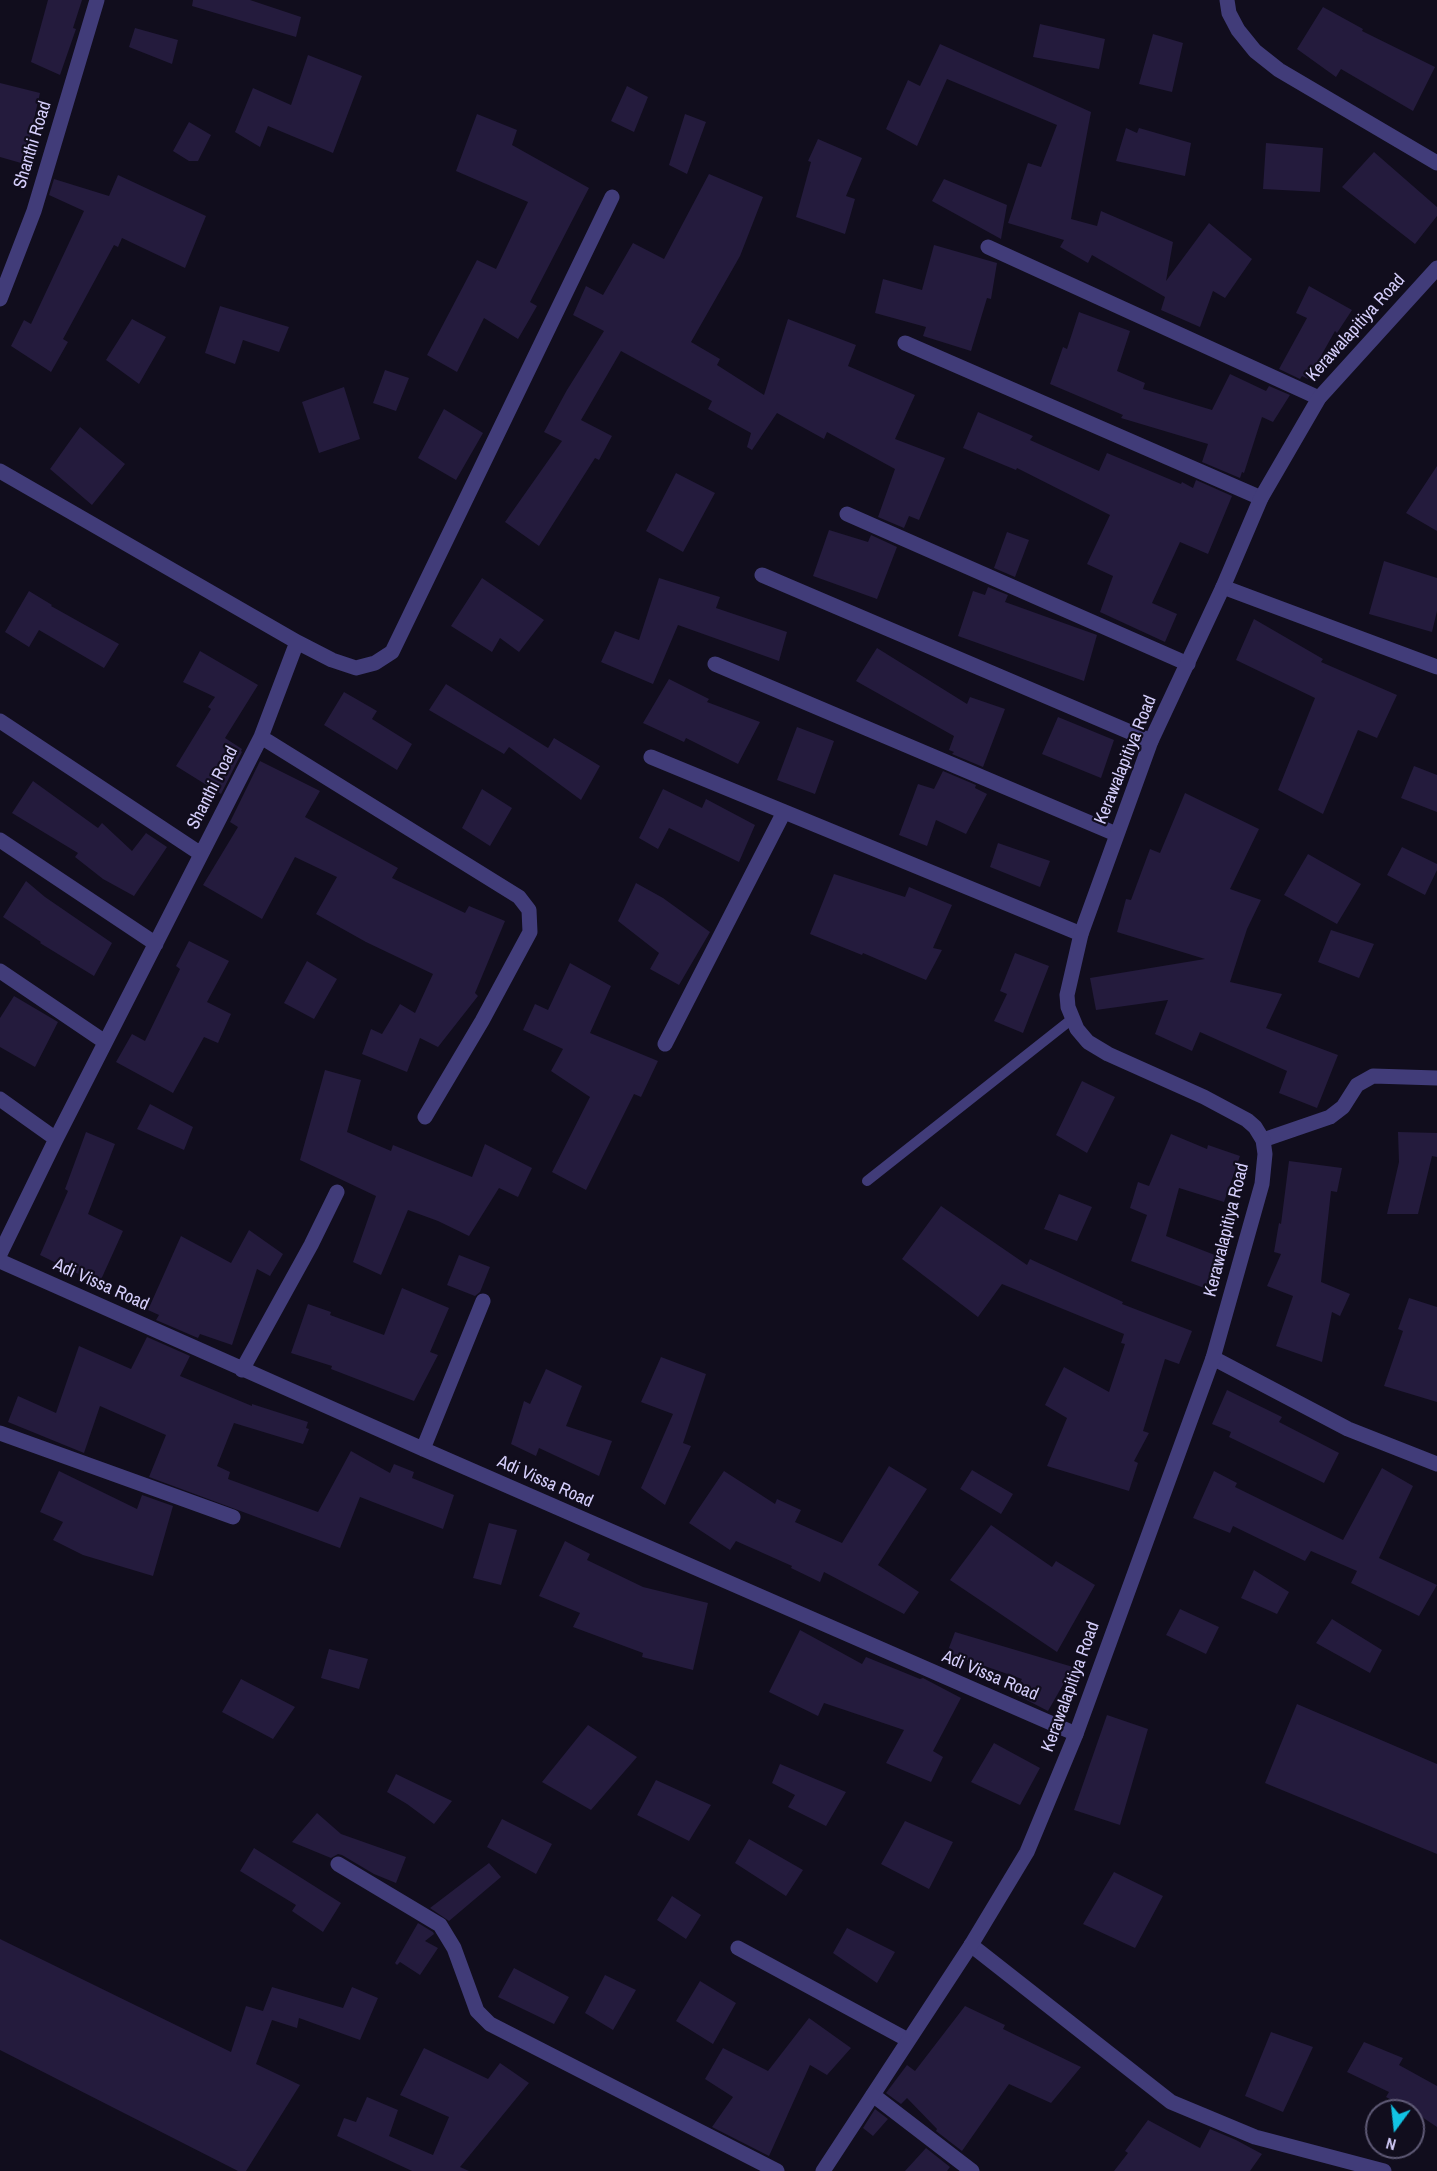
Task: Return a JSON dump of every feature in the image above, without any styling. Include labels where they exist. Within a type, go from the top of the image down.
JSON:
[{"type":"street","name":"Shanthi Road","points":[[0,299],[34,211],[97,0]]},
{"type":"street","points":[[1227,0],[1229,13],[1238,30],[1255,51],[1279,70],[1437,163]]},
{"type":"street","points":[[0,471],[332,660],[356,668],[375,663],[392,652],[612,197]]},
{"type":"street","points":[[987,247],[1319,398]]},
{"type":"street","name":"Kerawalapitiya Road","points":[[823,2171],[971,1945],[1027,1851],[1076,1734],[1213,1358],[1258,1201],[1265,1160],[1263,1140],[1255,1127],[1236,1113],[1088,1042],[1072,1019],[1067,995],[1081,934],[1151,741],[1223,587],[1261,498],[1319,398],[1437,268]]},
{"type":"street","points":[[905,343],[1261,498]]},
{"type":"street","points":[[847,514],[1188,664]]},
{"type":"street","points":[[762,575],[1151,741]]},
{"type":"street","points":[[1223,587],[1437,667]]},
{"type":"street","name":"Shanthi Road","points":[[0,1254],[56,1139],[261,737],[297,642]]},
{"type":"street","points":[[715,664],[1116,834]]},
{"type":"street","points":[[0,721],[201,854]]},
{"type":"street","points":[[261,737],[519,897],[529,910],[530,932],[482,1021],[425,1116]]},
{"type":"street","points":[[651,757],[1081,934]]},
{"type":"street","points":[[665,1044],[784,812]]},
{"type":"street","points":[[0,840],[156,944]]},
{"type":"street","points":[[0,971],[105,1042]]},
{"type":"street","points":[[1263,1140],[1330,1117],[1342,1107],[1357,1085],[1373,1076],[1437,1078]]},
{"type":"street","points":[[0,1099],[56,1139]]},
{"type":"street","points":[[242,1370],[311,1245],[336,1192]]},
{"type":"street","name":"Adi Vissa Road","points":[[0,1261],[242,1370],[1076,1734]]},
{"type":"street","points":[[423,1449],[483,1301]]},
{"type":"street","points":[[1213,1358],[1348,1429],[1437,1464]]},
{"type":"street","points":[[0,1433],[233,1517]]},
{"type":"street","points":[[338,1864],[440,1925],[454,1948],[477,2011],[490,2024],[777,2171]]},
{"type":"street","points":[[971,1945],[1171,2102],[1255,2136],[1384,2171]]},
{"type":"street","points":[[738,1948],[908,2040]]},
{"type":"street","points":[[873,2095],[972,2171]]},
{"type":"lane","points":[[867,1181],[1072,1019]]},
{"type":"building","points":[[48,0],[82,0],[73,28],[76,29],[60,75],[31,62]]},
{"type":"building","points":[[193,0],[250,0],[301,17],[296,37],[192,6]]},
{"type":"building","points":[[1323,7],[1363,29],[1362,31],[1435,67],[1413,111],[1341,69],[1336,77],[1297,49]]},
{"type":"building","points":[[1040,24],[1105,39],[1099,69],[1033,57]]},
{"type":"building","points":[[135,28],[178,40],[172,64],[129,47]]},
{"type":"building","points":[[1153,34],[1183,43],[1172,92],[1139,84]]},
{"type":"building","points":[[940,44],[1091,112],[1071,219],[1097,226],[1101,211],[1173,242],[1166,281],[1209,223],[1252,259],[1225,298],[1213,291],[1200,327],[1161,310],[1165,297],[1092,255],[1088,263],[1060,247],[1064,240],[1008,223],[1028,163],[1041,167],[1057,125],[947,79],[917,146],[886,129],[908,80],[920,86]]},
{"type":"building","points":[[308,55],[362,76],[333,153],[268,126],[260,147],[235,132],[253,88],[291,105]]},
{"type":"building","points":[[0,83],[40,93],[30,137],[34,139],[28,165],[0,157]]},
{"type":"building","points":[[627,86],[648,97],[634,132],[611,121]]},
{"type":"building","points":[[477,114],[517,130],[512,145],[589,188],[530,302],[537,306],[518,339],[484,318],[457,372],[427,355],[477,260],[496,269],[528,202],[456,171]]},
{"type":"building","points":[[685,114],[706,122],[687,174],[669,165]]},
{"type":"building","points":[[189,122],[211,135],[198,161],[189,161],[173,151]]},
{"type":"building","points":[[1126,128],[1137,133],[1139,128],[1191,143],[1185,176],[1116,161]]},
{"type":"building","points":[[818,139],[862,158],[846,196],[855,199],[845,234],[796,217],[811,162],[808,161]]},
{"type":"building","points":[[1266,143],[1323,148],[1320,192],[1263,189]]},
{"type":"building","points":[[1374,152],[1437,207],[1437,216],[1415,244],[1342,187]]},
{"type":"building","points":[[709,174],[763,197],[740,256],[691,342],[720,359],[717,365],[764,395],[788,319],[856,345],[848,366],[915,395],[895,439],[945,458],[919,520],[909,516],[904,528],[878,517],[895,469],[827,432],[824,439],[777,413],[752,450],[747,447],[751,433],[708,409],[712,401],[621,351],[581,420],[612,436],[599,460],[595,458],[539,546],[505,522],[562,441],[544,432],[604,331],[573,315],[586,286],[603,295],[633,243],[664,259]]},
{"type":"building","points":[[118,175],[206,216],[185,268],[122,238],[118,247],[114,245],[63,339],[68,342],[51,372],[11,346],[24,320],[31,324],[84,211],[49,195],[54,179],[109,196]]},
{"type":"building","points":[[944,179],[1007,205],[1001,239],[932,201]]},
{"type":"building","points":[[934,245],[997,263],[991,299],[987,298],[971,351],[923,336],[926,327],[875,313],[883,279],[922,290]]},
{"type":"building","points":[[1309,286],[1352,310],[1337,333],[1335,331],[1308,379],[1302,376],[1300,379],[1279,369],[1307,318],[1296,313]]},
{"type":"building","points":[[220,306],[289,327],[279,352],[243,340],[235,364],[205,353]]},
{"type":"building","points":[[1079,312],[1130,331],[1117,371],[1145,383],[1143,389],[1212,410],[1230,374],[1266,391],[1269,386],[1290,395],[1273,422],[1262,417],[1244,473],[1242,472],[1240,478],[1202,462],[1208,444],[1121,418],[1123,415],[1050,384],[1063,347],[1067,349]]},
{"type":"building","points":[[132,319],[166,337],[139,384],[106,360]]},
{"type":"building","points":[[385,370],[409,378],[396,411],[373,403]]},
{"type":"building","points":[[344,387],[360,439],[319,453],[302,402]]},
{"type":"building","points":[[444,409],[483,433],[456,480],[418,458]]},
{"type":"building","points":[[978,412],[1033,436],[1030,440],[1099,471],[1107,453],[1181,484],[1182,482],[1193,488],[1196,480],[1232,496],[1208,554],[1180,542],[1152,603],[1177,614],[1165,642],[1100,612],[1113,576],[1087,564],[1110,515],[1017,468],[1016,470],[963,448]]},
{"type":"building","points":[[80,427],[125,464],[92,505],[50,469]]},
{"type":"building","points":[[1437,466],[1437,531],[1406,513]]},
{"type":"building","points":[[676,473],[715,493],[683,552],[646,531]]},
{"type":"building","points":[[829,530],[868,542],[871,535],[897,547],[877,599],[813,576]]},
{"type":"building","points":[[1007,532],[1029,540],[1015,577],[994,568]]},
{"type":"building","points":[[1384,561],[1437,578],[1437,611],[1432,632],[1369,614]]},
{"type":"building","points":[[482,578],[544,620],[519,652],[500,638],[492,652],[451,626]]},
{"type":"building","points":[[659,578],[720,597],[716,608],[787,632],[779,661],[678,625],[653,684],[601,662],[615,631],[639,640]]},
{"type":"building","points":[[988,587],[1008,595],[1005,602],[1097,635],[1084,681],[958,636],[973,591],[985,595]]},
{"type":"building","points":[[29,591],[119,644],[104,668],[39,630],[29,647],[5,632]]},
{"type":"building","points":[[1254,619],[1323,659],[1321,662],[1397,695],[1377,738],[1358,730],[1323,814],[1278,790],[1315,698],[1236,660]]},
{"type":"building","points":[[877,648],[967,704],[970,697],[1005,709],[983,767],[952,754],[954,752],[949,750],[954,736],[856,681]]},
{"type":"building","points":[[200,651],[258,685],[225,738],[242,749],[242,752],[221,794],[176,766],[211,709],[208,707],[215,697],[183,682]]},
{"type":"building","points":[[669,679],[709,699],[707,702],[760,722],[738,764],[686,738],[684,742],[643,723]]},
{"type":"building","points":[[446,684],[548,748],[554,738],[600,766],[581,800],[509,747],[504,754],[429,710]]},
{"type":"building","points":[[344,692],[377,711],[372,719],[412,744],[397,770],[324,725]]},
{"type":"building","points":[[1058,717],[1114,740],[1101,778],[1042,754]]},
{"type":"building","points":[[797,727],[834,741],[815,794],[777,780]]},
{"type":"building","points":[[260,761],[320,791],[305,817],[398,868],[392,878],[465,913],[469,906],[505,921],[475,993],[478,996],[438,1047],[420,1038],[407,1072],[362,1054],[371,1029],[382,1034],[400,1004],[415,1013],[433,974],[366,942],[316,914],[337,877],[295,857],[262,919],[203,885],[238,827],[230,822]]},
{"type":"building","points":[[1414,766],[1437,775],[1437,812],[1401,798]]},
{"type":"building","points":[[943,771],[976,785],[975,788],[987,794],[966,834],[936,820],[927,846],[899,835],[918,784],[934,789]]},
{"type":"building","points":[[33,781],[98,828],[102,823],[132,851],[146,833],[167,847],[134,896],[103,879],[75,857],[78,853],[12,813]]},
{"type":"building","points":[[482,789],[512,808],[490,846],[462,828]]},
{"type":"building","points":[[663,789],[702,808],[706,799],[755,825],[739,862],[669,828],[658,849],[639,838]]},
{"type":"building","points":[[1185,793],[1259,829],[1230,889],[1261,900],[1247,929],[1230,982],[1282,994],[1266,1028],[1338,1055],[1317,1108],[1279,1093],[1287,1071],[1200,1032],[1192,1051],[1155,1034],[1168,1000],[1096,1010],[1090,978],[1205,959],[1117,932],[1126,899],[1131,900],[1150,849],[1160,853]]},
{"type":"building","points":[[998,843],[1050,861],[1040,887],[990,867]]},
{"type":"building","points":[[1402,847],[1437,864],[1437,870],[1425,895],[1387,875]]},
{"type":"building","points":[[1308,854],[1361,884],[1337,924],[1284,895]]},
{"type":"building","points":[[834,874],[905,897],[909,887],[952,905],[933,948],[942,950],[926,980],[863,953],[862,955],[810,934]]},
{"type":"building","points":[[26,881],[45,897],[112,943],[94,976],[3,917]]},
{"type":"building","points":[[636,883],[663,898],[710,932],[679,985],[650,969],[659,953],[618,921]]},
{"type":"building","points":[[1331,930],[1374,944],[1359,978],[1318,962]]},
{"type":"building","points":[[189,941],[229,961],[207,1002],[231,1014],[218,1043],[204,1037],[173,1093],[116,1062],[132,1034],[145,1041],[180,969],[176,966]]},
{"type":"building","points":[[1015,953],[1049,966],[1023,1033],[994,1021],[1007,994],[1000,991]]},
{"type":"building","points":[[307,961],[337,979],[314,1019],[284,1003]]},
{"type":"building","points":[[570,963],[611,986],[590,1033],[658,1061],[641,1097],[634,1094],[586,1190],[552,1172],[590,1097],[551,1071],[563,1049],[523,1030],[535,1004],[548,1010]]},
{"type":"building","points":[[14,996],[58,1022],[35,1067],[0,1047],[0,1018]]},
{"type":"building","points":[[325,1070],[361,1080],[347,1132],[391,1151],[393,1145],[472,1177],[485,1144],[532,1168],[518,1197],[499,1188],[469,1236],[408,1210],[381,1275],[353,1262],[376,1196],[300,1160]]},
{"type":"building","points":[[1082,1081],[1115,1097],[1087,1153],[1056,1135]]},
{"type":"building","points":[[150,1104],[193,1127],[184,1150],[137,1129]]},
{"type":"building","points":[[86,1132],[115,1144],[88,1214],[123,1231],[99,1284],[40,1255],[68,1191],[65,1189]]},
{"type":"building","points":[[1398,1132],[1437,1133],[1437,1157],[1432,1156],[1418,1214],[1387,1214],[1399,1162]]},
{"type":"building","points":[[1171,1134],[1207,1149],[1208,1145],[1240,1156],[1224,1202],[1179,1188],[1166,1236],[1225,1259],[1207,1289],[1131,1261],[1147,1215],[1130,1208],[1138,1182],[1149,1186]]},
{"type":"building","points":[[1289,1161],[1342,1168],[1337,1192],[1331,1191],[1321,1282],[1350,1294],[1340,1316],[1332,1312],[1322,1362],[1276,1346],[1293,1296],[1267,1286],[1281,1254],[1274,1252],[1279,1223],[1281,1224]]},
{"type":"building","points":[[1059,1194],[1092,1207],[1077,1241],[1044,1229]]},
{"type":"building","points":[[941,1206],[1027,1265],[1030,1259],[1123,1302],[1122,1304],[1192,1331],[1179,1364],[1165,1359],[1143,1431],[1149,1433],[1134,1461],[1138,1463],[1129,1491],[1047,1466],[1067,1418],[1045,1405],[1064,1367],[1109,1392],[1125,1344],[1121,1343],[1124,1334],[1002,1284],[978,1317],[902,1259]]},
{"type":"building","points":[[249,1230],[283,1254],[270,1276],[257,1269],[232,1345],[200,1334],[198,1338],[156,1320],[159,1315],[148,1310],[181,1236],[231,1263]]},
{"type":"building","points":[[459,1255],[490,1267],[480,1292],[475,1296],[447,1285]]},
{"type":"building","points":[[402,1288],[449,1308],[430,1352],[438,1355],[414,1401],[331,1369],[332,1366],[291,1353],[308,1304],[331,1312],[330,1315],[384,1335]]},
{"type":"building","points":[[1409,1298],[1437,1307],[1437,1402],[1384,1386],[1403,1331],[1398,1329]]},
{"type":"building","points":[[147,1337],[190,1356],[180,1376],[252,1406],[252,1404],[308,1422],[306,1428],[309,1429],[303,1444],[234,1423],[217,1466],[230,1472],[228,1479],[318,1512],[351,1451],[390,1473],[394,1464],[414,1472],[412,1478],[454,1495],[443,1529],[360,1497],[340,1548],[149,1477],[166,1435],[100,1406],[84,1453],[8,1422],[18,1396],[56,1413],[79,1346],[131,1369]]},
{"type":"building","points":[[661,1357],[706,1374],[683,1443],[691,1446],[665,1505],[641,1488],[673,1414],[641,1402]]},
{"type":"building","points":[[546,1369],[582,1386],[566,1426],[612,1441],[599,1476],[539,1448],[536,1456],[511,1444],[524,1401],[530,1404]]},
{"type":"building","points":[[1227,1390],[1282,1417],[1279,1422],[1339,1453],[1324,1483],[1229,1437],[1231,1432],[1212,1424]]},
{"type":"building","points":[[889,1466],[927,1489],[878,1565],[919,1592],[904,1614],[824,1572],[820,1582],[791,1568],[792,1566],[736,1541],[730,1550],[689,1523],[724,1471],[775,1504],[777,1499],[801,1510],[795,1522],[842,1543]]},
{"type":"building","points":[[1382,1468],[1413,1486],[1379,1558],[1437,1585],[1419,1616],[1351,1583],[1357,1571],[1311,1551],[1305,1561],[1233,1526],[1230,1533],[1193,1518],[1214,1471],[1237,1483],[1235,1487],[1343,1540]]},
{"type":"building","points":[[972,1470],[1013,1494],[1001,1514],[960,1489]]},
{"type":"building","points":[[59,1471],[137,1509],[142,1495],[173,1506],[153,1576],[83,1555],[53,1540],[63,1522],[40,1512]]},
{"type":"building","points":[[489,1523],[517,1530],[501,1585],[473,1578]]},
{"type":"building","points":[[991,1525],[1052,1567],[1056,1561],[1095,1585],[1057,1652],[950,1580]]},
{"type":"building","points":[[565,1541],[590,1554],[587,1560],[643,1587],[708,1603],[693,1670],[642,1657],[643,1653],[573,1627],[580,1613],[539,1596]]},
{"type":"building","points":[[1254,1570],[1289,1592],[1277,1614],[1241,1598]]},
{"type":"building","points":[[1180,1609],[1219,1627],[1206,1654],[1166,1635]]},
{"type":"building","points":[[1332,1619],[1382,1650],[1370,1673],[1316,1643]]},
{"type":"building","points":[[800,1630],[862,1664],[866,1657],[920,1679],[923,1678],[961,1698],[933,1751],[943,1757],[931,1782],[886,1763],[904,1730],[824,1703],[818,1716],[769,1692]]},
{"type":"building","points":[[955,1632],[1073,1667],[1048,1711],[1013,1693],[1022,1679],[947,1653]]},
{"type":"building","points":[[329,1649],[368,1659],[359,1689],[321,1678]]},
{"type":"building","points":[[241,1679],[295,1707],[273,1739],[222,1712]]},
{"type":"building","points":[[1297,1704],[1437,1764],[1437,1854],[1265,1783]]},
{"type":"building","points":[[1107,1715],[1148,1729],[1120,1825],[1074,1810]]},
{"type":"building","points":[[588,1725],[637,1757],[591,1810],[542,1782]]},
{"type":"building","points":[[994,1743],[1040,1768],[1020,1805],[971,1782]]},
{"type":"building","points":[[780,1764],[846,1792],[826,1826],[788,1807],[795,1795],[772,1783]]},
{"type":"building","points":[[396,1774],[452,1801],[434,1824],[387,1792]]},
{"type":"building","points":[[656,1780],[711,1805],[689,1841],[637,1815]]},
{"type":"building","points":[[317,1813],[341,1834],[406,1857],[396,1883],[374,1874],[342,1855],[338,1854],[331,1858],[292,1842]]},
{"type":"building","points":[[502,1819],[552,1844],[536,1874],[487,1847]]},
{"type":"building","points":[[905,1821],[953,1842],[929,1889],[881,1864]]},
{"type":"building","points":[[749,1839],[803,1870],[786,1896],[735,1863]]},
{"type":"building","points":[[254,1848],[341,1903],[323,1932],[292,1911],[296,1905],[240,1871]]},
{"type":"building","points":[[489,1863],[501,1877],[449,1921],[430,1908]]},
{"type":"building","points":[[1114,1872],[1163,1896],[1135,1948],[1083,1924]]},
{"type":"building","points":[[672,1896],[701,1915],[686,1939],[657,1920]]},
{"type":"building","points":[[418,1923],[433,1932],[434,1934],[425,1941],[438,1948],[420,1975],[400,1962],[397,1965],[395,1963]]},
{"type":"building","points":[[847,1928],[895,1952],[877,1983],[833,1953]]},
{"type":"building","points":[[0,1939],[231,2052],[246,2006],[263,2011],[272,1987],[343,2008],[352,1987],[378,1998],[360,2040],[299,2018],[297,2028],[272,2020],[256,2064],[300,2085],[246,2171],[238,2171],[0,2050]]},
{"type":"building","points":[[514,1968],[569,1997],[554,2024],[498,1997]]},
{"type":"building","points":[[605,1975],[636,1990],[613,2030],[585,2013]]},
{"type":"building","points":[[700,1981],[736,2003],[713,2044],[676,2021]]},
{"type":"building","points":[[965,2006],[1005,2025],[1003,2029],[1081,2067],[1051,2103],[1009,2084],[962,2151],[936,2131],[937,2129],[907,2098],[901,2104],[886,2093],[907,2065],[915,2071]]},
{"type":"building","points":[[809,2018],[851,2048],[827,2075],[810,2065],[769,2156],[712,2127],[733,2097],[705,2079],[723,2048],[768,2071]]},
{"type":"building","points":[[1271,2032],[1313,2047],[1283,2112],[1245,2096]]},
{"type":"building","points":[[1364,2042],[1403,2058],[1399,2065],[1437,2086],[1437,2127],[1425,2119],[1425,2099],[1390,2099],[1386,2097],[1389,2092],[1347,2072]]},
{"type":"building","points":[[424,2048],[488,2079],[500,2063],[529,2083],[460,2167],[469,2171],[412,2171],[337,2136],[344,2118],[356,2122],[367,2097],[398,2110],[389,2136],[433,2155],[449,2117],[400,2095]]},
{"type":"building","points":[[875,2109],[888,2119],[873,2136],[863,2128]]},
{"type":"building","points":[[1148,2120],[1200,2148],[1210,2129],[1262,2154],[1250,2171],[1114,2171],[1128,2153],[1125,2151]]},
{"type":"building","points":[[926,2148],[950,2167],[947,2171],[905,2171]]}]
